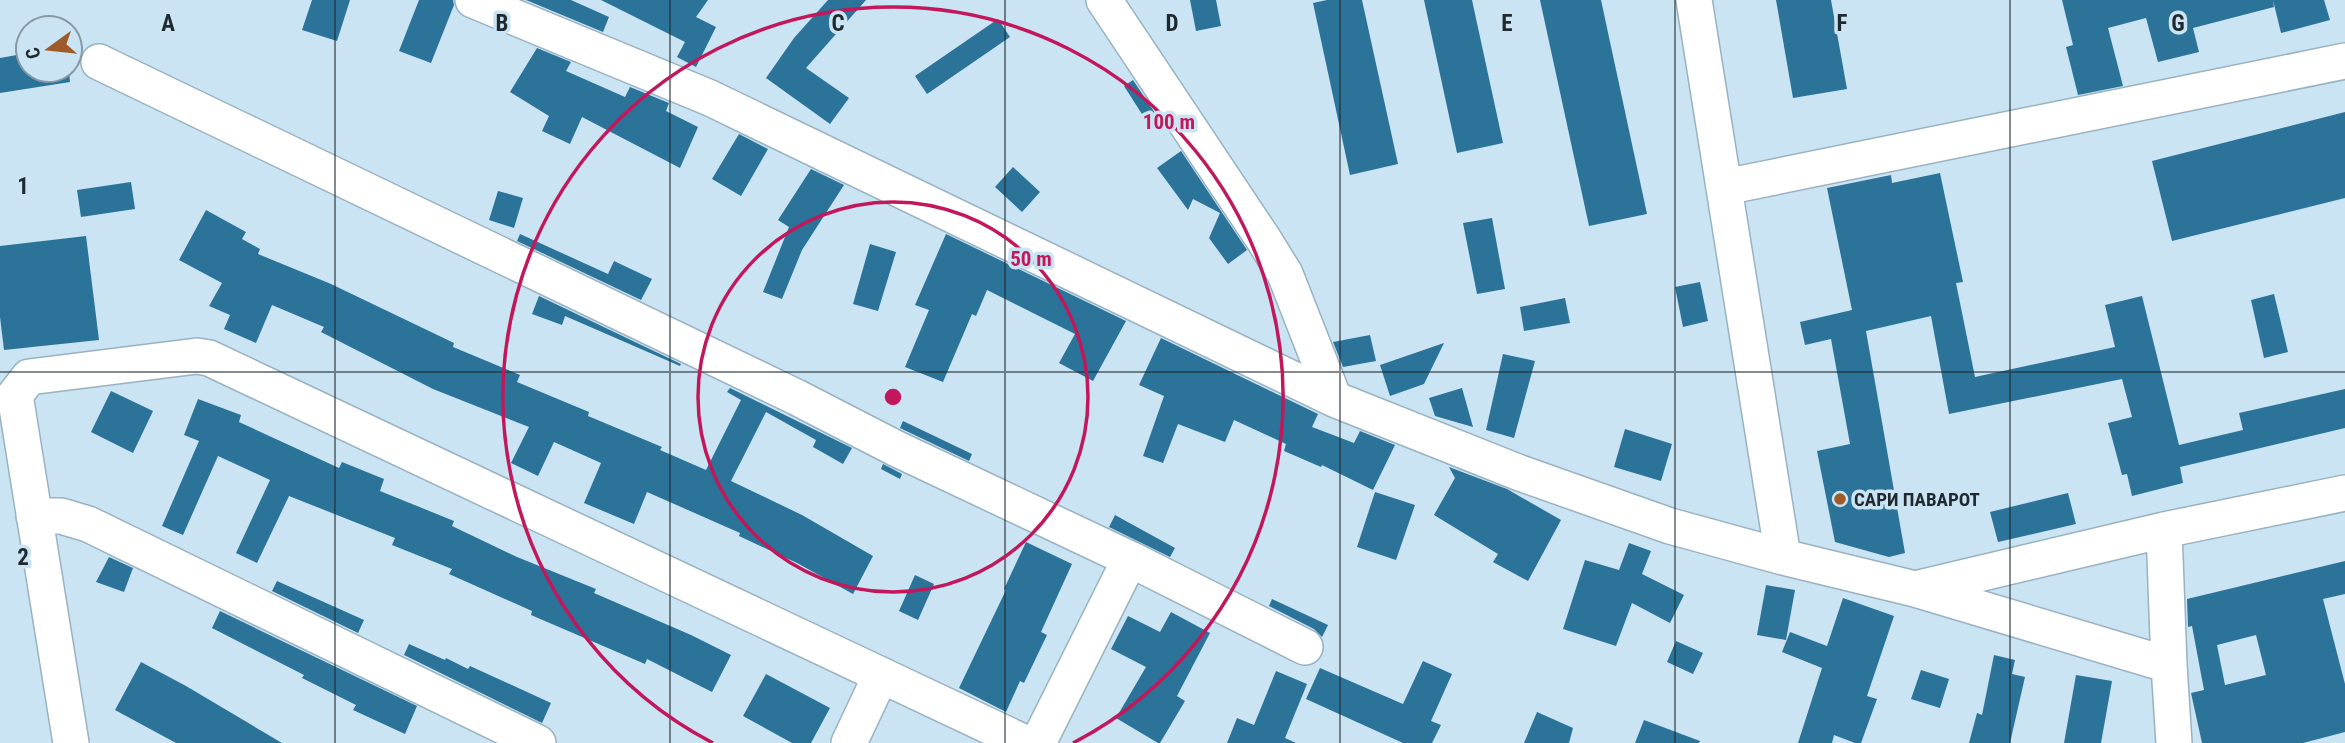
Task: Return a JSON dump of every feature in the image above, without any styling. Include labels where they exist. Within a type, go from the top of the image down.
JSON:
[{"type":"street","points":[[473,0],[710,98],[1334,399],[1570,491],[1670,526],[1914,589],[2169,665]]},
{"type":"street","points":[[1104,0],[1285,274],[1334,399]]},
{"type":"street","points":[[1694,0],[1783,557]]},
{"type":"street","points":[[1725,187],[2345,61]]},
{"type":"street","points":[[99,62],[1130,559],[1305,647]]},
{"type":"street","points":[[71,743],[15,395],[29,377],[203,356],[1025,743]]},
{"type":"street","points":[[1914,589],[2164,530],[2345,493]]},
{"type":"street","points":[[34,516],[61,516],[88,524],[538,743]]},
{"type":"street","points":[[2164,530],[2174,743]]},
{"type":"street","points":[[1038,743],[1130,559]]},
{"type":"street","points":[[849,743],[881,675]]},
{"type":"building","points":[[312,0],[350,0],[337,41],[302,30]]},
{"type":"building","points":[[419,0],[453,0],[454,5],[431,63],[399,51]]},
{"type":"building","points":[[526,0],[571,0],[609,17],[603,32]]},
{"type":"building","points":[[601,0],[708,0],[696,17],[716,27],[696,67],[677,57],[685,42]]},
{"type":"building","points":[[828,0],[866,0],[806,68],[849,98],[830,124],[766,78],[794,38]]},
{"type":"building","points":[[1190,0],[1216,0],[1221,26],[1196,31]]},
{"type":"building","points":[[1327,0],[1362,0],[1398,164],[1350,175],[1313,3]]},
{"type":"building","points":[[1424,0],[1472,0],[1503,143],[1457,153]]},
{"type":"building","points":[[1540,0],[1601,0],[1647,214],[1589,226]]},
{"type":"building","points":[[1776,0],[1831,0],[1847,89],[1793,98]]},
{"type":"building","points":[[2062,0],[2273,0],[2274,7],[2193,28],[2199,52],[2158,62],[2146,18],[2108,28],[2123,86],[2078,95],[2066,47],[2073,45]]},
{"type":"building","points":[[2273,0],[2324,0],[2330,20],[2281,33]]},
{"type":"building","points":[[998,19],[1010,37],[927,94],[915,76]]},
{"type":"building","points":[[537,48],[571,62],[566,71],[625,97],[630,87],[669,103],[666,111],[698,127],[680,168],[582,117],[570,144],[542,131],[549,116],[510,92]]},
{"type":"building","points":[[14,56],[14,84],[57,84],[0,93],[0,58]]},
{"type":"building","points":[[1133,80],[1157,116],[1147,122],[1124,86]]},
{"type":"building","points":[[2345,112],[2345,198],[2172,241],[2152,161]]},
{"type":"building","points":[[739,134],[768,149],[741,196],[712,179]]},
{"type":"building","points":[[1181,151],[1247,250],[1228,264],[1209,238],[1220,213],[1193,199],[1188,210],[1157,168]]},
{"type":"building","points":[[1013,167],[1040,192],[1022,212],[995,187]]},
{"type":"building","points":[[811,169],[844,185],[802,250],[782,299],[763,292],[789,227],[778,220]]},
{"type":"building","points":[[1940,173],[1963,282],[1956,283],[1975,377],[2115,347],[2105,305],[2142,296],[2179,445],[2243,430],[2239,413],[2345,389],[2345,428],[2180,467],[2183,483],[2132,496],[2127,474],[2122,475],[2108,423],[2132,417],[2122,379],[1949,414],[1931,316],[1866,331],[1905,553],[1889,557],[1835,542],[1817,451],[1850,444],[1831,339],[1805,345],[1800,322],[1852,310],[1827,188],[1891,175],[1892,183]]},
{"type":"building","points":[[131,182],[135,209],[81,217],[77,190]]},
{"type":"building","points":[[498,191],[523,198],[514,228],[489,220]]},
{"type":"building","points":[[206,210],[246,232],[242,239],[260,249],[258,254],[331,284],[454,343],[453,347],[520,375],[517,382],[589,412],[588,416],[662,447],[660,450],[706,470],[741,400],[727,392],[730,388],[852,448],[843,464],[813,447],[816,440],[766,412],[731,481],[802,515],[873,556],[853,594],[797,563],[739,536],[740,533],[647,492],[634,524],[584,503],[601,463],[554,442],[538,476],[511,463],[529,427],[433,389],[321,332],[324,327],[272,305],[256,343],[224,329],[230,315],[209,306],[222,283],[179,260]]},
{"type":"building","points":[[1492,218],[1505,289],[1477,294],[1463,223]]},
{"type":"building","points":[[520,234],[608,274],[614,261],[652,279],[641,300],[517,241]]},
{"type":"building","points":[[946,234],[1126,321],[1093,381],[1059,363],[1075,334],[987,290],[976,316],[972,314],[943,382],[905,367],[929,310],[915,305]]},
{"type":"building","points":[[86,236],[99,340],[4,350],[0,317],[0,246]]},
{"type":"building","points":[[870,244],[896,252],[878,311],[853,304]]},
{"type":"building","points":[[1700,282],[1708,321],[1683,327],[1675,287]]},
{"type":"building","points":[[2274,294],[2288,352],[2264,358],[2251,300]]},
{"type":"building","points":[[539,296],[681,364],[680,366],[565,316],[562,325],[532,314]]},
{"type":"building","points":[[1565,298],[1570,323],[1524,331],[1520,307]]},
{"type":"building","points":[[1370,335],[1376,361],[1343,367],[1333,342]]},
{"type":"building","points":[[1161,338],[1318,414],[1312,427],[1354,443],[1360,431],[1395,445],[1373,490],[1322,465],[1321,467],[1284,451],[1286,444],[1234,420],[1225,442],[1178,424],[1163,463],[1143,456],[1164,396],[1139,385]]},
{"type":"building","points":[[1444,343],[1424,384],[1390,396],[1380,365]]},
{"type":"building","points":[[1503,354],[1535,361],[1514,438],[1486,430]]},
{"type":"building","points":[[1462,388],[1473,427],[1435,416],[1429,398]]},
{"type":"building","points":[[111,391],[153,411],[133,453],[91,432]]},
{"type":"building","points":[[198,399],[241,415],[239,422],[339,468],[342,462],[384,479],[380,491],[454,521],[452,526],[517,557],[596,589],[594,593],[731,655],[712,692],[647,659],[645,664],[531,615],[532,611],[449,574],[452,569],[392,545],[395,538],[289,496],[257,563],[236,553],[270,480],[218,456],[183,535],[162,526],[199,441],[184,435]]},
{"type":"building","points":[[903,421],[972,454],[969,461],[900,428]]},
{"type":"building","points":[[1625,429],[1672,444],[1661,481],[1614,467]]},
{"type":"building","points":[[883,464],[902,474],[900,479],[881,469]]},
{"type":"building","points":[[1449,467],[1507,489],[1561,520],[1528,581],[1493,562],[1498,554],[1434,515],[1455,478]]},
{"type":"building","points":[[1375,492],[1415,505],[1396,560],[1357,547]]},
{"type":"building","points":[[2068,493],[2076,524],[1998,542],[1990,512]]},
{"type":"building","points":[[1115,515],[1175,548],[1170,557],[1109,527]]},
{"type":"building","points":[[1026,542],[1072,564],[1041,632],[1047,635],[1024,683],[1020,681],[1006,712],[959,688]]},
{"type":"building","points":[[1629,543],[1651,551],[1642,574],[1684,595],[1670,623],[1632,603],[1616,646],[1563,629],[1585,560],[1619,570]]},
{"type":"building","points":[[109,557],[133,568],[124,592],[96,582]]},
{"type":"building","points":[[2345,561],[2345,594],[2323,599],[2345,684],[2345,732],[2303,743],[2202,743],[2191,693],[2204,690],[2192,626],[2188,627],[2187,599]],"holes":[[[2256,635],[2266,675],[2225,685],[2217,645]]]},
{"type":"building","points":[[915,575],[934,584],[918,620],[899,611]]},
{"type":"building","points":[[277,581],[364,620],[358,633],[272,591]]},
{"type":"building","points":[[1766,585],[1795,590],[1786,640],[1757,635]]},
{"type":"building","points":[[1843,598],[1894,616],[1867,696],[1877,699],[1861,743],[1834,735],[1832,743],[1798,743],[1822,668],[1782,652],[1790,632],[1827,646]]},
{"type":"building","points":[[1272,599],[1328,625],[1322,637],[1314,629],[1269,606]]},
{"type":"building","points":[[220,611],[417,706],[405,734],[353,710],[356,705],[212,628]]},
{"type":"building","points":[[1171,612],[1210,633],[1177,696],[1185,701],[1158,743],[1116,718],[1146,667],[1111,649],[1128,616],[1160,632]]},
{"type":"building","points":[[1676,641],[1703,653],[1693,674],[1667,662]]},
{"type":"building","points":[[409,644],[468,669],[470,666],[551,703],[542,723],[404,655]]},
{"type":"building","points":[[1994,655],[2015,660],[2012,674],[2025,677],[2010,743],[1969,743],[1977,713],[1982,715]]},
{"type":"building","points":[[1423,661],[1452,674],[1431,721],[1441,725],[1432,743],[1403,743],[1306,699],[1320,668],[1403,704]]},
{"type":"building","points":[[141,662],[282,743],[176,743],[115,710]]},
{"type":"building","points":[[1921,670],[1949,679],[1940,708],[1911,699]]},
{"type":"building","points":[[1276,671],[1307,684],[1285,738],[1296,743],[1227,743],[1237,718],[1254,725]]},
{"type":"building","points":[[766,674],[830,708],[811,743],[792,743],[743,716]]},
{"type":"building","points":[[2076,675],[2112,681],[2101,743],[2064,743]]},
{"type":"building","points":[[1537,712],[1573,728],[1569,743],[1524,743]]},
{"type":"building","points":[[1644,720],[1700,741],[1635,743]]},
{"type":"place","name":"САРИ ПАВАРОТ","points":[[1840,499]]}]
